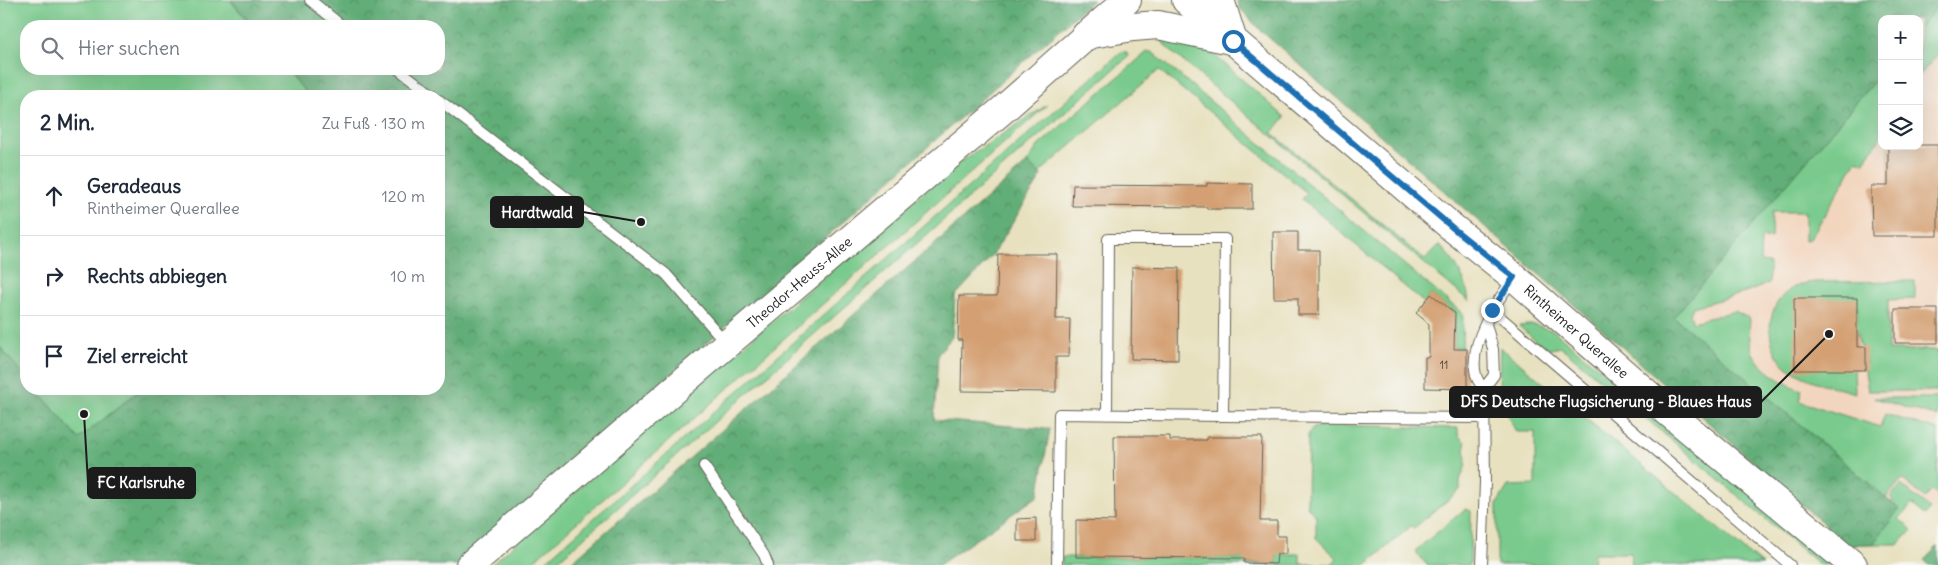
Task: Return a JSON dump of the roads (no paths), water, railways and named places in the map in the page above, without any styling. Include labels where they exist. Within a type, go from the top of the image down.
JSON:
[{"type":"street","name":"Theodor-Heuss-Allee","points":[[470,565],[726,344],[1006,107],[1085,35],[1127,0]]},
{"type":"street","name":"Rintheimer Querallee","points":[[1186,0],[1454,229],[1514,277],[1668,412],[1853,565]]},
{"type":"street","points":[[1085,35],[1133,26],[1158,25],[1233,41],[1220,0]]},
{"type":"lane","points":[[310,0],[335,20]]},
{"type":"lane","points":[[406,75],[426,90]]},
{"type":"lane","points":[[445,105],[666,274],[726,344]]},
{"type":"lane","points":[[1107,415],[1108,238],[1225,239],[1223,416]]},
{"type":"lane","points":[[1482,565],[1485,482],[1484,388],[1476,376],[1476,347],[1492,310],[1514,277]]},
{"type":"lane","points":[[1492,310],[1790,565]]},
{"type":"lane","points":[[1484,388],[1494,375],[1493,349],[1486,324]]},
{"type":"lane","points":[[1057,565],[1058,414],[1484,418]]},
{"type":"lane","points":[[704,466],[764,555],[768,565]]},
{"type":"place","name":"Hardtwald","points":[[641,222]]},
{"type":"place","name":"DFS Deutsche Flugsicherung - Blaues Haus","points":[[1829,334]]},
{"type":"place","name":"FC Karlsruhe","points":[[84,414]]}]
